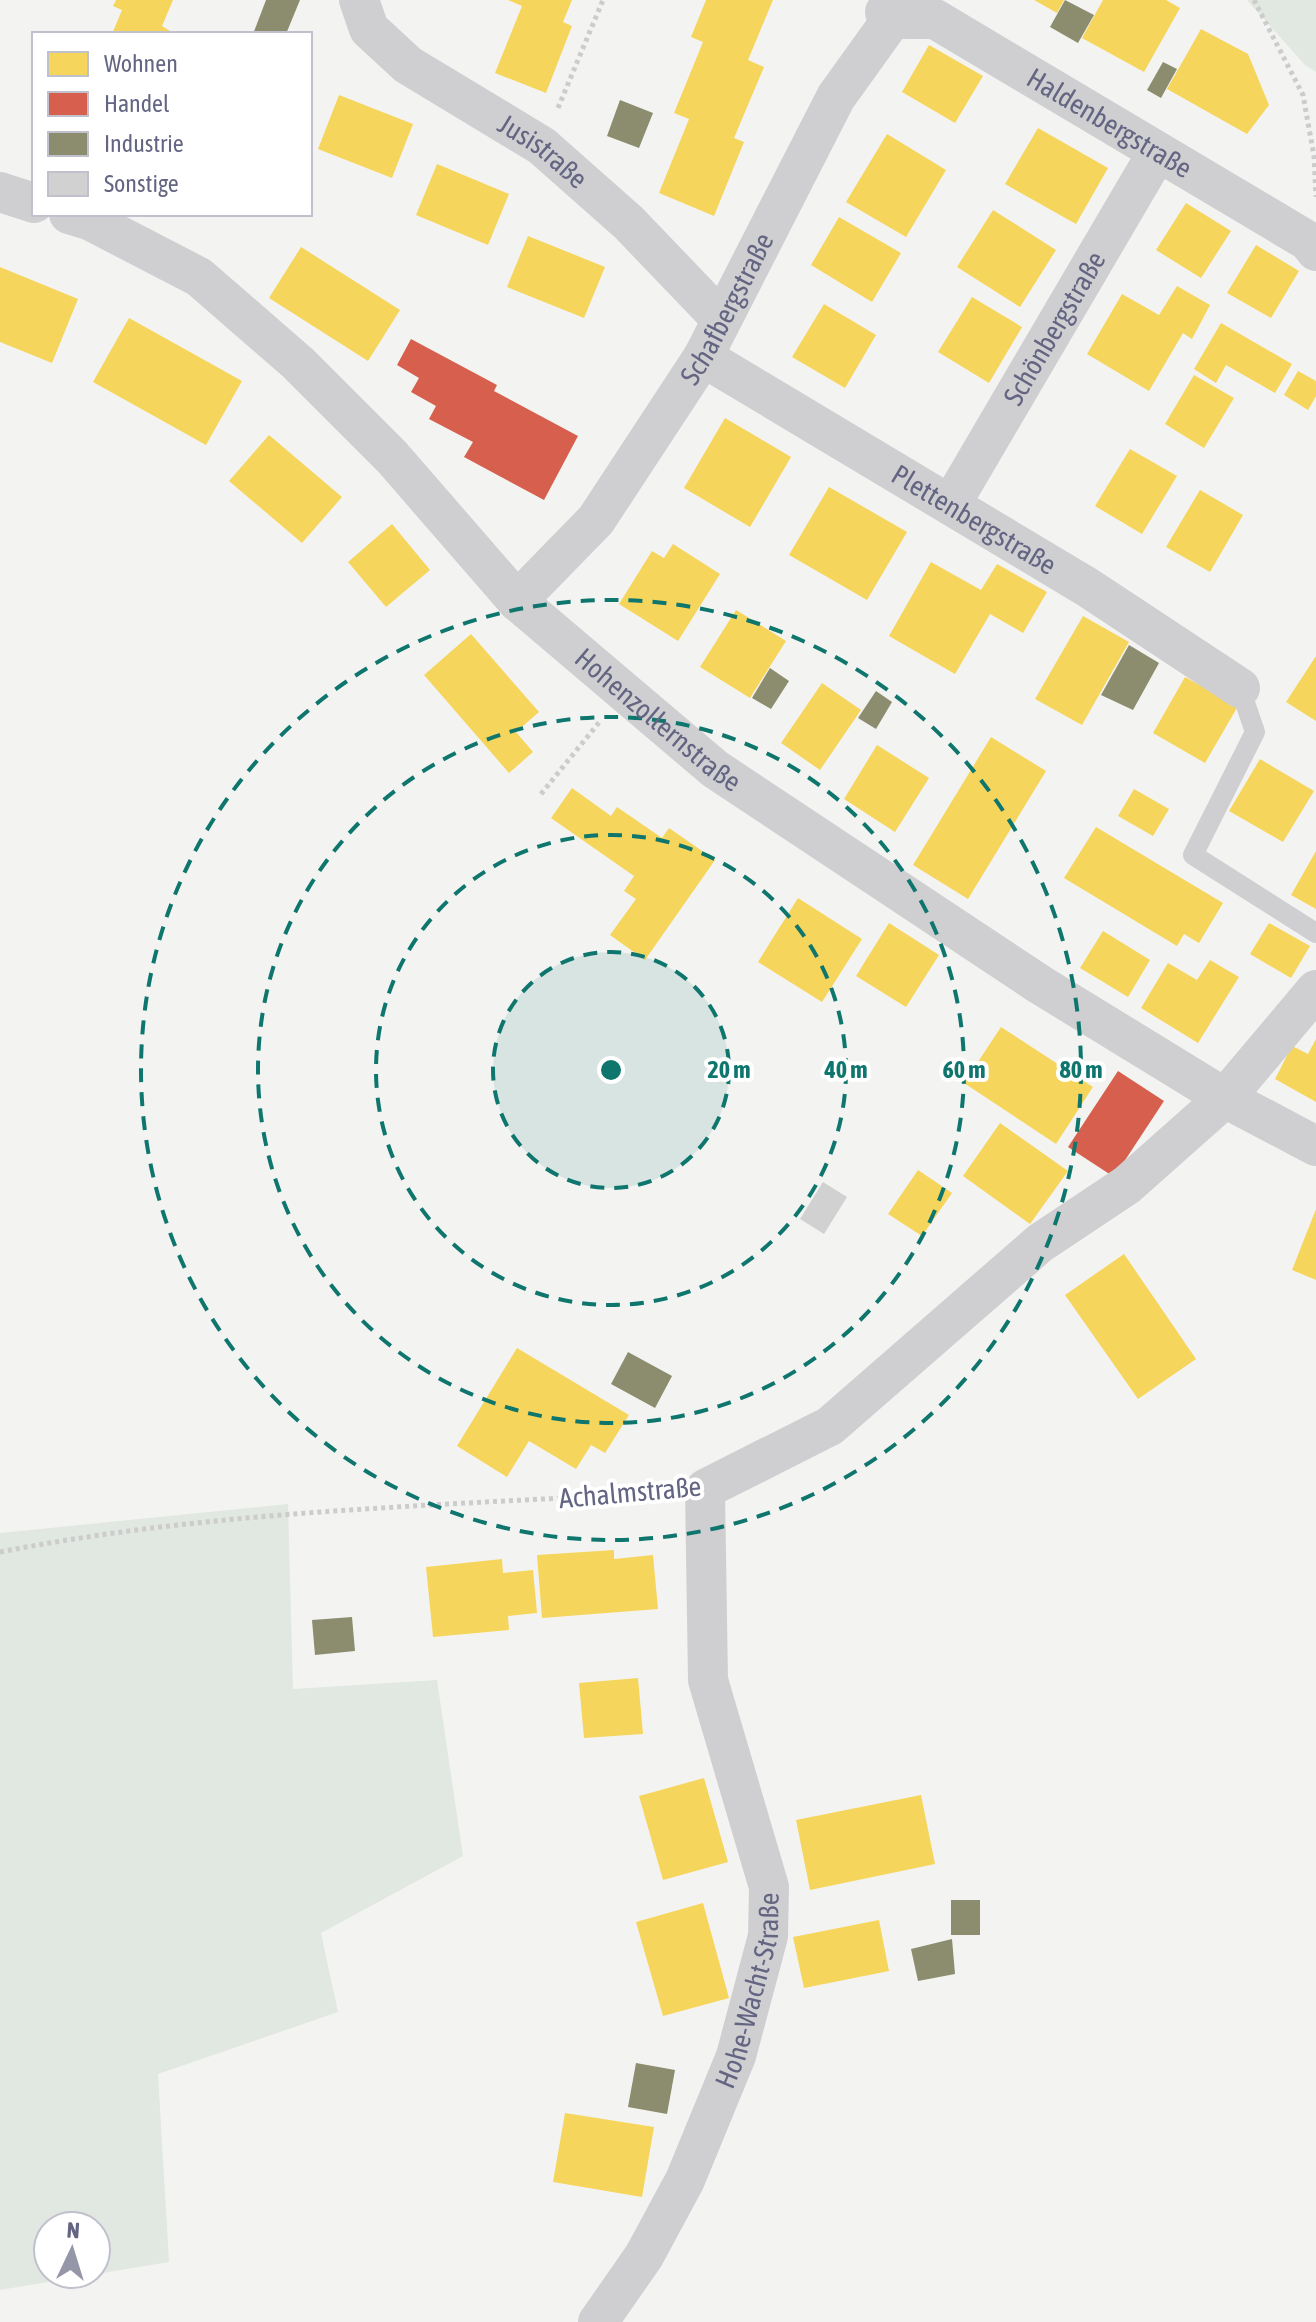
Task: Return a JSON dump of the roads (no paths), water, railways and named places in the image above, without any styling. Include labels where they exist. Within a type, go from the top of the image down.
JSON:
[{"type":"street","name":"Jusistraße","points":[[359,0],[369,29],[408,65],[542,146],[629,223],[721,319]]},
{"type":"street","name":"Haldenbergstraße","points":[[894,6],[935,19],[1308,241],[1316,251]]},
{"type":"street","name":"Schafbergstraße","points":[[517,601],[596,520],[703,357],[836,97],[894,6]]},
{"type":"street","name":"Schönbergstraße","points":[[951,504],[1157,153]]},
{"type":"street","points":[[0,192],[32,202]]},
{"type":"street","name":"Hohenzollernstraße","points":[[76,216],[199,277],[232,305],[298,363],[392,457],[517,601],[715,769],[1039,984],[1225,1098],[1316,1146]]},
{"type":"street","name":"Plettenbergstraße","points":[[703,357],[1087,587],[1240,688]]},
{"type":"street","points":[[1225,1098],[1316,990]]},
{"type":"street","name":"Achalmstraße","points":[[705,1489],[830,1426],[1040,1243],[1127,1185],[1225,1098]]},
{"type":"street","name":"Hohe-Wacht-Straße","points":[[598,2322],[644,2256],[685,2180],[736,2056],[768,1936],[769,1887],[708,1680],[705,1489]]},
{"type":"lane","points":[[1240,688],[1255,732],[1193,855],[1316,933]]}]
